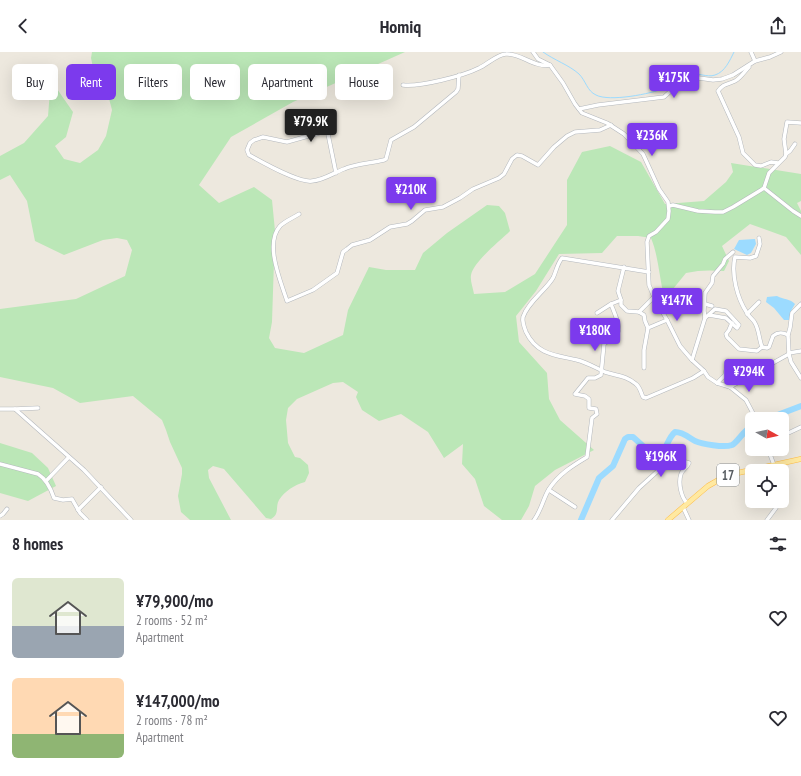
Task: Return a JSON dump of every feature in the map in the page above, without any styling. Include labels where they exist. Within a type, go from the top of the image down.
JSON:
[{"type":"main road","name":"17","points":[[778,464],[801,459]]},
{"type":"main road","name":"17","points":[[668,520],[708,486],[722,478],[745,473]]},
{"type":"street","points":[[533,52],[538,59],[550,65],[582,113],[611,125],[624,134],[642,154],[669,206],[668,219],[656,232],[649,236],[647,242],[649,285],[654,297],[668,320],[680,346],[708,376],[717,383],[730,387],[746,400],[752,412]]},
{"type":"street","points":[[751,52],[755,61]]},
{"type":"street","points":[[579,109],[664,96],[683,80],[699,78],[713,80],[733,75],[755,61],[781,52]]},
{"type":"street","points":[[403,85],[412,86],[476,70],[504,54],[514,55],[540,65],[550,65]]},
{"type":"street","points":[[750,64],[744,73],[735,81],[723,85],[718,91],[739,137],[743,153],[755,165],[761,166],[771,162],[778,163]]},
{"type":"street","points":[[336,173],[328,134],[326,131],[287,142],[263,137],[250,143],[247,150],[249,155],[301,180],[311,182],[336,173],[345,168],[370,164],[386,159],[391,140],[414,127],[456,92],[458,89],[459,75]]},
{"type":"street","points":[[786,154],[784,139],[787,122],[801,123]]},
{"type":"street","points":[[299,214],[280,226],[274,236],[273,246],[275,264],[287,301],[313,290],[337,273],[344,252],[347,248],[370,240],[390,227],[407,224],[425,210],[443,206],[460,198],[473,189],[499,178],[504,174],[512,159],[517,155],[522,156],[538,165],[554,147],[567,136],[575,132],[600,130],[611,125]]},
{"type":"street","points":[[669,206],[673,205],[698,211],[723,212],[750,198],[764,188],[769,172],[785,157],[795,144]]},
{"type":"street","points":[[764,188],[801,216]]},
{"type":"street","points":[[759,238],[760,244],[756,256],[750,258],[734,257],[732,267],[741,301],[747,314],[755,323],[762,347]]},
{"type":"street","points":[[707,317],[704,311],[705,293],[712,283],[713,276],[732,252]]},
{"type":"street","points":[[649,272],[562,258],[550,282],[531,304],[523,317],[523,323],[528,335],[538,347],[547,353],[578,360],[608,373],[620,375],[632,381],[638,386],[646,398],[693,378],[704,371]]},
{"type":"street","points":[[624,267],[618,291],[621,305],[628,311],[639,312],[644,315],[648,328],[645,338],[644,368]]},
{"type":"street","points":[[639,312],[654,297]]},
{"type":"street","points":[[597,313],[611,304],[621,300]]},
{"type":"street","points":[[747,314],[759,302]]},
{"type":"street","points":[[534,520],[549,490],[559,476],[586,457],[592,418],[597,414],[596,409],[590,408],[589,398],[575,394],[588,378],[595,378],[601,375],[604,344],[618,332],[619,329],[611,304]]},
{"type":"street","points":[[705,304],[712,306]]},
{"type":"street","points":[[801,304],[792,313],[788,335],[791,362],[801,378]]},
{"type":"street","points":[[692,360],[707,317],[715,309],[726,312],[739,325],[737,328],[726,318],[707,317]]},
{"type":"street","points":[[648,328],[668,320]]},
{"type":"street","points":[[732,323],[730,330],[726,334],[727,337],[739,349],[757,351],[762,347],[769,347],[773,336],[777,333],[788,335]]},
{"type":"street","points":[[730,387],[789,354],[801,351]]},
{"type":"street","points":[[717,383],[725,376],[728,361]]},
{"type":"street","points":[[0,409],[38,408]]},
{"type":"street","points":[[15,409],[101,487],[131,520]]},
{"type":"street","points":[[789,433],[801,427]]},
{"type":"street","points":[[46,481],[68,457]]},
{"type":"street","points":[[612,520],[639,488],[672,458],[689,463],[681,473],[680,483],[684,500],[687,503]]},
{"type":"street","points":[[0,464],[38,474],[46,481],[54,498],[63,500],[72,499],[78,510],[87,520]]},
{"type":"street","points":[[78,510],[101,487]]},
{"type":"street","points":[[549,490],[575,507]]},
{"type":"street","points":[[683,507],[689,520]]},
{"type":"street","points":[[767,520],[776,508]]},
{"type":"street","points":[[0,516],[7,509]]},
{"type":"green space","points":[[92,52],[405,52],[378,64],[335,64],[335,83],[327,87],[327,64],[248,64],[248,100],[297,100],[231,137],[199,185],[219,203],[254,187],[272,200],[275,231],[272,322],[269,338],[275,348],[304,353],[343,335],[348,310],[369,267],[386,270],[415,270],[423,253],[447,233],[487,205],[499,206],[505,213],[510,231],[482,258],[473,270],[471,282],[474,294],[505,292],[535,274],[567,225],[567,180],[582,152],[610,146],[641,162],[665,204],[704,201],[726,182],[733,172],[731,163],[801,174],[801,201],[797,203],[801,211],[801,255],[786,237],[750,224],[722,246],[729,261],[724,271],[705,270],[686,273],[673,289],[663,292],[657,258],[651,238],[638,236],[617,236],[602,253],[559,254],[536,291],[516,316],[519,342],[547,373],[549,399],[560,420],[594,450],[555,470],[535,486],[529,506],[521,520],[502,520],[484,506],[475,479],[462,464],[463,444],[444,458],[428,432],[401,414],[379,421],[362,410],[356,397],[358,392],[343,382],[333,383],[297,399],[288,408],[286,420],[288,443],[295,457],[300,458],[308,465],[309,473],[305,482],[290,489],[281,497],[274,517],[271,519],[266,518],[224,469],[213,466],[208,470],[209,478],[231,520],[190,520],[181,512],[178,496],[182,468],[162,420],[133,396],[80,403],[53,388],[0,377],[0,309],[76,299],[125,276],[132,250],[127,240],[117,238],[103,240],[64,255],[35,241],[27,201],[10,175],[0,180],[0,156],[24,143],[48,116],[49,100],[58,100],[58,90],[73,112],[66,137],[55,146],[64,159],[80,163],[98,150],[106,136],[112,110],[109,100],[116,100],[116,64],[92,64]]},
{"type":"green space","points":[[0,443],[32,453],[48,468],[56,486],[28,501],[0,493]]},
{"type":"water","points":[[755,239],[756,244],[751,253],[747,255],[734,249],[739,240]]},
{"type":"water","points":[[777,296],[795,304],[791,311],[789,320],[784,320],[774,308],[766,302],[767,297]]},
{"type":"waterway","points":[[543,52],[579,74],[593,93],[602,97],[610,98],[640,95],[659,90],[688,74],[709,76],[715,75],[724,69],[734,52]]},
{"type":"waterway","points":[[785,412],[801,406]]},
{"type":"waterway","points":[[581,520],[599,478],[613,466],[625,439],[628,437],[633,437],[653,455],[658,456],[661,454],[675,432],[683,434],[695,441],[719,446],[728,446],[734,444],[745,431]]}]
